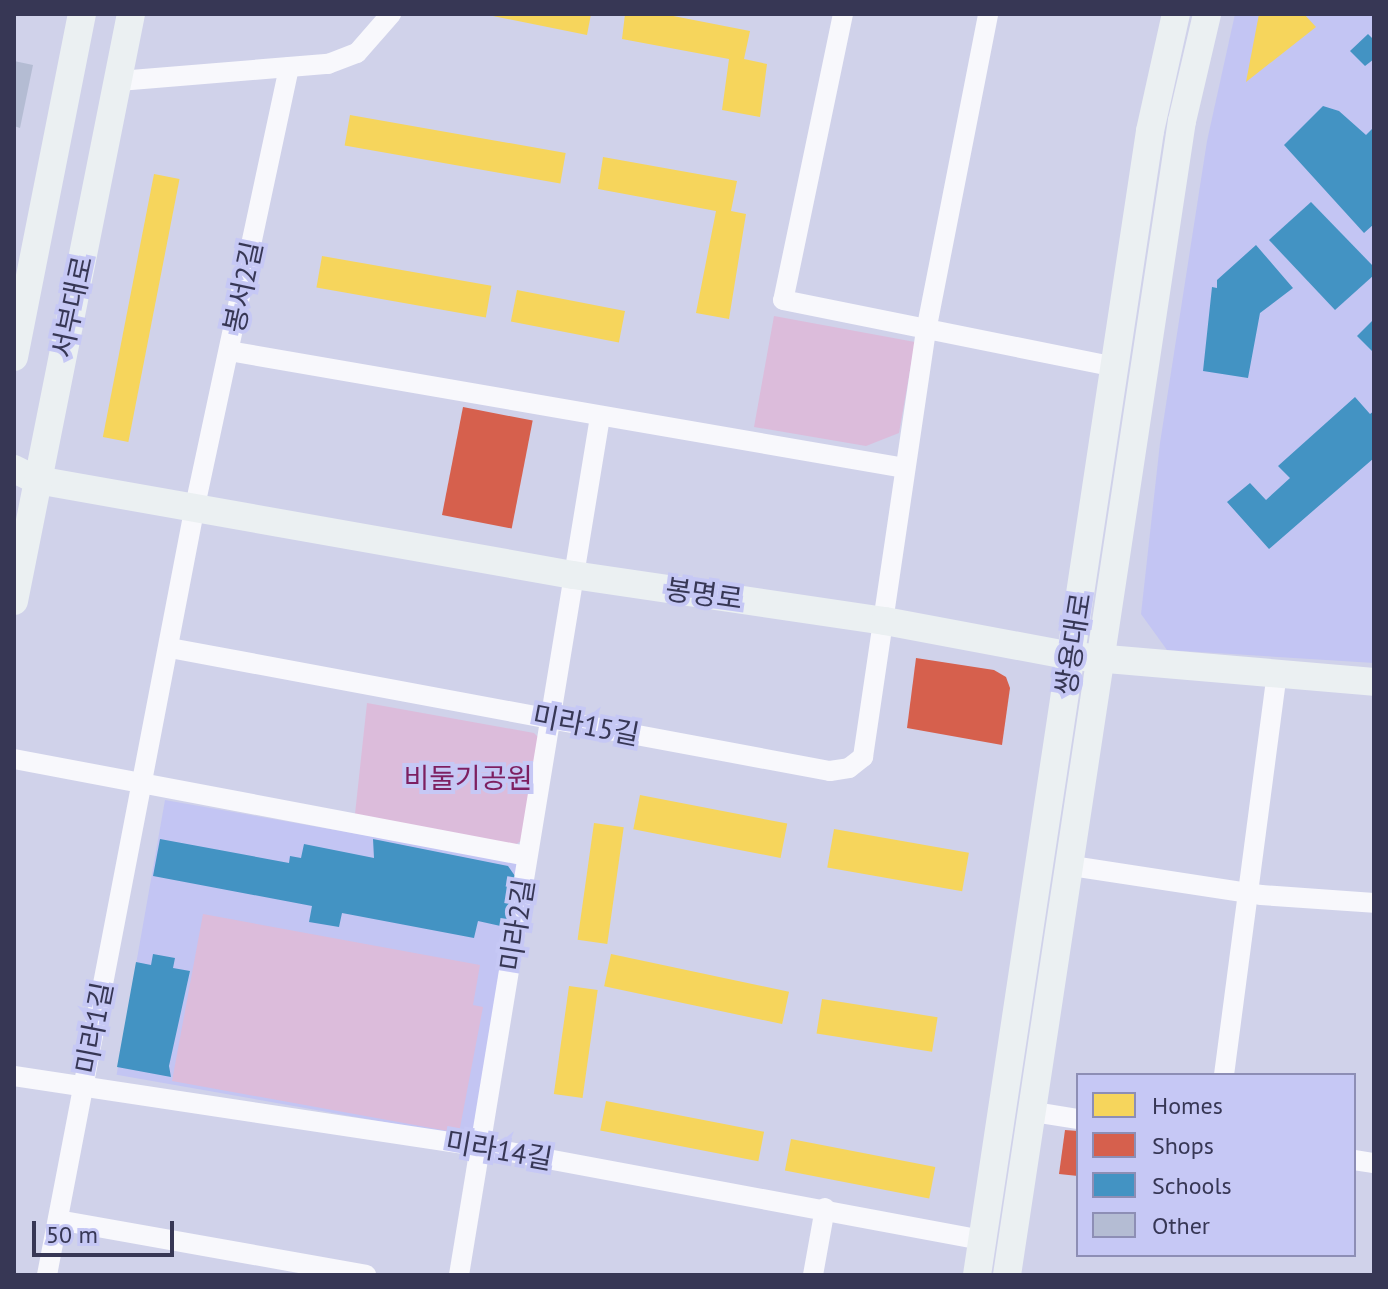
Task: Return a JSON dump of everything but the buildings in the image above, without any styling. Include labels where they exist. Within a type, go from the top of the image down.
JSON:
[{"type":"main road","name":"서부대로","points":[[14,357],[82,14]]},
{"type":"main road","name":"서부대로","points":[[14,601],[25,474],[119,81],[131,14]]},
{"type":"main road","name":"쌍용대로","points":[[977,1275],[1150,131],[1176,14]]},
{"type":"main road","name":"쌍용대로","points":[[1007,1275],[1072,866],[1182,121],[1207,14]]},
{"type":"main road","name":"봉명로","points":[[25,474],[573,575],[885,621],[1102,661],[1374,682]]},
{"type":"street","points":[[119,81],[328,64],[357,53],[391,14]]},
{"type":"street","points":[[843,14],[783,300],[927,326],[1114,367]]},
{"type":"street","name":"미라15길","points":[[170,648],[830,771],[849,768],[863,757],[927,326],[988,14]]},
{"type":"street","name":"봉서2길","points":[[195,506],[289,67]]},
{"type":"street","points":[[229,351],[904,468]]},
{"type":"street","name":"미라2길","points":[[459,1275],[483,1147],[527,856],[600,417]]},
{"type":"street","name":"미라1길","points":[[47,1275],[195,506]]},
{"type":"street","points":[[1224,1073],[1252,894],[1277,675]]},
{"type":"street","points":[[14,759],[527,856]]},
{"type":"street","points":[[1072,866],[1252,894],[1374,903]]},
{"type":"street","name":"미라14길","points":[[14,1076],[483,1147],[825,1208],[982,1240]]},
{"type":"street","points":[[1034,1112],[1076,1119]]},
{"type":"street","points":[[813,1275],[825,1208]]},
{"type":"street","points":[[58,1220],[366,1275]]},
{"type":"shaded area","points":[[1235,14],[1374,14],[1374,663],[1167,650],[1141,614],[1160,443],[1207,141]]},
{"type":"shaded area","points":[[165,800],[521,863],[472,1137],[117,1075]]},
{"type":"green space","points":[[774,316],[915,342],[899,433],[866,446],[754,427]]},
{"type":"green space","name":"비둘기공원","points":[[367,703],[534,733],[542,741],[525,838],[515,845],[355,814]]},
{"type":"green space","points":[[203,914],[480,965],[473,1005],[483,1007],[459,1133],[172,1081]]}]
